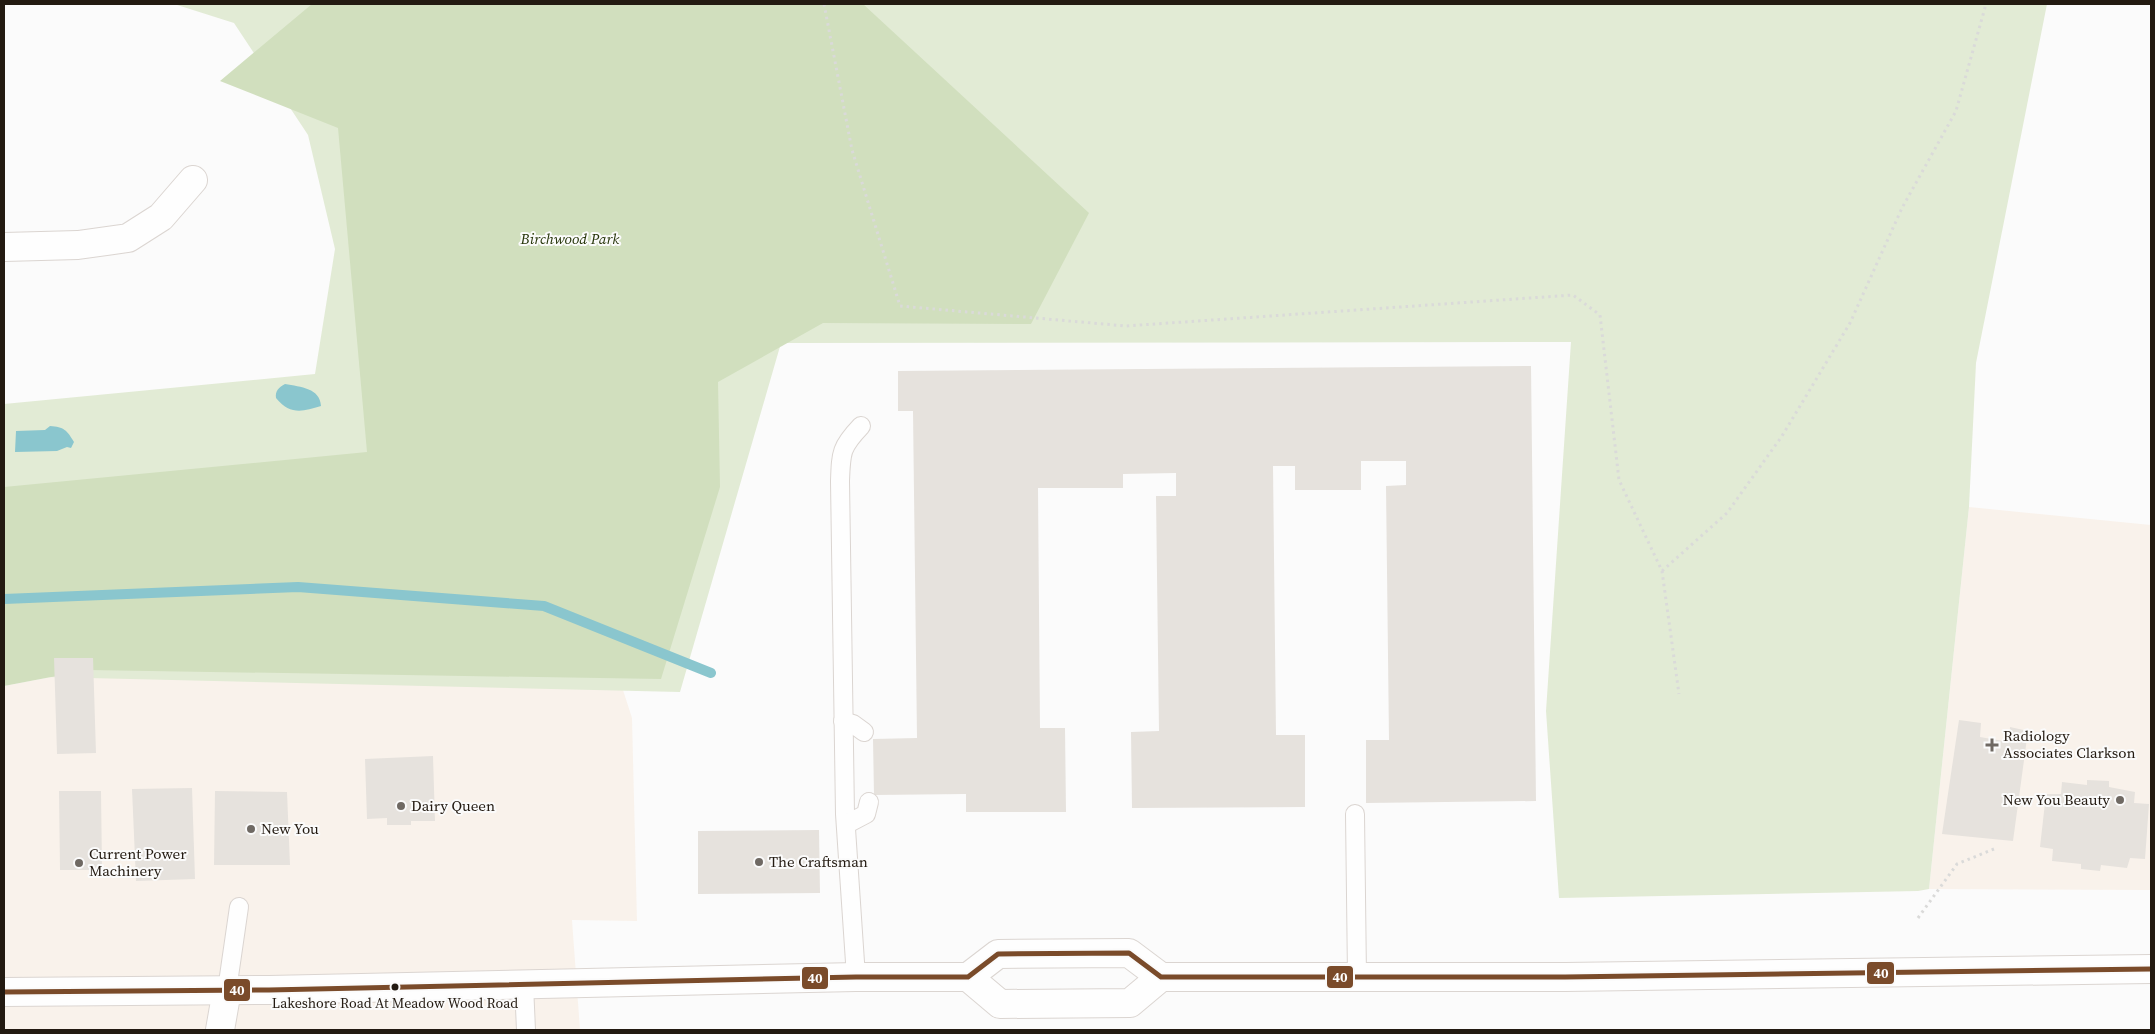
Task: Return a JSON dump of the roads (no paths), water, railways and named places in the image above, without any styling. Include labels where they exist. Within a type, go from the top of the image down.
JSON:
[{"type":"main road","points":[[4,247],[78,245],[128,238],[162,217],[193,180]]},
{"type":"main road","points":[[4,992],[524,985],[856,977],[968,977],[998,954],[1129,953],[1161,977],[1565,977],[2151,969]]},
{"type":"main road","points":[[968,977],[1000,1004],[1130,1003],[1161,977]]},
{"type":"main road","points":[[220,1030],[227,990]]},
{"type":"lane","points":[[856,977],[847,824],[840,457],[845,443],[861,426]]},
{"type":"lane","points":[[844,721],[853,724],[864,732]]},
{"type":"lane","points":[[847,824],[866,814],[869,802]]},
{"type":"lane","points":[[1355,814],[1357,977]]},
{"type":"lane","points":[[227,990],[239,907]]},
{"type":"lane","points":[[524,985],[526,1030]]},
{"type":"water","points":[[285,384],[309,389],[317,395],[321,406],[302,411],[291,410],[286,407],[276,398],[276,393]]},
{"type":"water","points":[[50,426],[62,428],[67,432],[74,442],[71,448],[67,447],[57,451],[15,452],[16,431],[45,430]]},
{"type":"waterway","points":[[4,599],[298,587],[544,606],[711,673]]},
{"type":"place","name":"Radiology Associates Clarkson","points":[[1992,745]]},
{"type":"place","name":"New You Beauty","points":[[2120,800]]},
{"type":"place","name":"Dairy Queen","points":[[401,806]]},
{"type":"place","name":"New You","points":[[251,829]]},
{"type":"place","name":"The Craftsman","points":[[759,862]]},
{"type":"place","name":"Current Power Machinery","points":[[79,863]]},
{"type":"place","name":"Lakeshore Road At Meadow Wood Road","points":[[395,987]]},
{"type":"park label","name":"Birchwood Park","points":[[570,239]]}]
